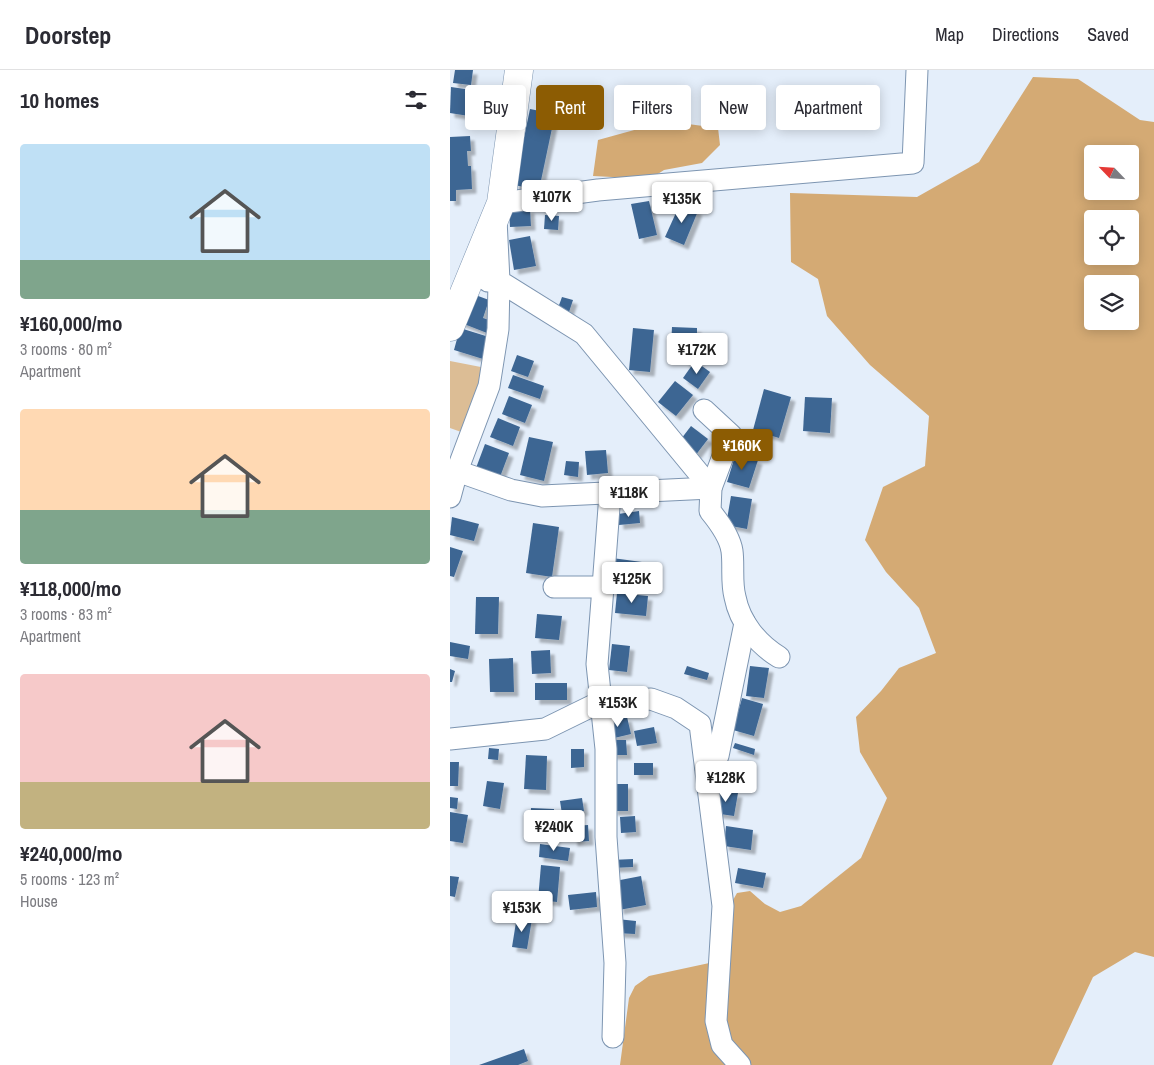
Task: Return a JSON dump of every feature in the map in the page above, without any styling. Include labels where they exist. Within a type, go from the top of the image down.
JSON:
[{"type":"main road","points":[[450,327],[471,280],[498,210],[519,70]]},
{"type":"street","points":[[450,497],[457,471],[489,386],[498,329],[498,210],[598,190],[913,163],[917,70]]},
{"type":"street","points":[[471,280],[499,281],[584,334],[711,488]]},
{"type":"street","points":[[704,410],[731,435],[711,488],[710,511],[720,523],[732,550],[735,598],[745,623],[761,646],[779,657]]},
{"type":"street","points":[[457,471],[511,490],[542,496],[711,488]]},
{"type":"street","points":[[610,494],[597,664],[606,749],[606,837],[615,963],[613,1036]]},
{"type":"street","points":[[554,587],[603,587]]},
{"type":"street","points":[[706,768],[718,756],[745,623]]},
{"type":"street","points":[[450,739],[545,729],[600,702],[651,699],[676,708],[700,724],[722,906],[716,1021],[722,1045],[740,1065]]},
{"type":"shaded area","points":[[1033,77],[1078,79],[1140,120],[1154,122],[1154,957],[1135,952],[1093,977],[1052,1065],[620,1065],[629,998],[635,986],[649,976],[714,962],[728,909],[737,893],[750,891],[765,904],[780,912],[801,906],[861,858],[887,798],[860,752],[856,717],[881,691],[899,668],[936,653],[919,608],[886,572],[865,540],[883,487],[925,466],[929,416],[870,365],[827,316],[818,279],[791,262],[790,193],[917,197],[979,162]]},
{"type":"shaded area","points":[[691,124],[701,126],[701,130],[718,130],[720,145],[702,163],[664,170],[650,179],[593,176],[598,140],[634,130],[691,130]]},
{"type":"shaded area","points":[[450,361],[486,368],[464,433],[450,428]]},
{"type":"building","points":[[455,70],[473,70],[471,85],[453,83]]},
{"type":"building","points":[[451,87],[465,89],[465,115],[450,113]]},
{"type":"building","points":[[530,109],[536,110],[536,130],[552,130],[539,190],[514,185]]},
{"type":"building","points":[[470,136],[471,151],[467,151],[468,166],[471,166],[472,189],[456,190],[456,201],[450,201],[450,137]]},
{"type":"building","points":[[649,201],[657,235],[639,239],[631,204]]},
{"type":"building","points":[[680,204],[698,211],[684,245],[665,237]]},
{"type":"building","points":[[530,209],[531,226],[510,227],[509,210]]},
{"type":"building","points":[[545,215],[559,216],[558,230],[544,229]]},
{"type":"building","points":[[530,236],[536,266],[514,270],[509,240]]},
{"type":"building","points":[[470,293],[489,300],[483,318],[492,321],[487,333],[459,322]]},
{"type":"building","points":[[562,297],[573,300],[569,312],[558,308]]},
{"type":"building","points":[[672,327],[697,328],[697,348],[671,347]]},
{"type":"building","points":[[460,328],[489,337],[483,359],[454,350]]},
{"type":"building","points":[[633,328],[654,330],[650,372],[629,370]]},
{"type":"building","points":[[517,355],[534,361],[528,377],[511,371]]},
{"type":"building","points":[[695,361],[710,372],[698,389],[683,378]]},
{"type":"building","points":[[513,375],[544,386],[540,399],[508,388]]},
{"type":"building","points":[[675,381],[693,395],[676,416],[658,402]]},
{"type":"building","points":[[764,389],[791,397],[779,438],[753,430]]},
{"type":"building","points":[[509,396],[532,405],[525,423],[502,414]]},
{"type":"building","points":[[805,397],[832,398],[830,433],[803,431]]},
{"type":"building","points":[[498,418],[520,427],[513,446],[490,437]]},
{"type":"building","points":[[691,426],[708,439],[695,456],[678,443]]},
{"type":"building","points":[[529,437],[553,442],[544,481],[520,475]]},
{"type":"building","points":[[485,444],[509,453],[500,477],[476,468]]},
{"type":"building","points":[[606,450],[608,473],[587,475],[585,451]]},
{"type":"building","points":[[736,453],[758,460],[749,488],[727,482]]},
{"type":"building","points":[[566,461],[579,462],[578,477],[564,475]]},
{"type":"building","points":[[731,496],[752,499],[747,529],[726,525]]},
{"type":"building","points":[[639,511],[640,523],[619,525],[618,514]]},
{"type":"building","points":[[452,517],[479,524],[474,541],[450,535]]},
{"type":"building","points":[[533,523],[559,527],[552,577],[526,573]]},
{"type":"building","points":[[450,547],[463,551],[454,577],[450,576]]},
{"type":"building","points":[[612,558],[642,562],[639,584],[609,580]]},
{"type":"building","points":[[617,593],[648,596],[646,616],[615,613]]},
{"type":"building","points":[[476,597],[499,597],[498,634],[475,634]]},
{"type":"building","points":[[537,614],[562,616],[559,640],[535,638]]},
{"type":"building","points":[[450,642],[470,646],[468,659],[450,656]]},
{"type":"building","points":[[612,644],[630,646],[627,672],[609,670]]},
{"type":"building","points":[[550,650],[551,673],[532,674],[531,651]]},
{"type":"building","points":[[513,658],[514,692],[490,692],[489,659]]},
{"type":"building","points":[[687,666],[709,673],[707,680],[684,674]]},
{"type":"building","points":[[750,666],[769,668],[764,698],[746,696]]},
{"type":"building","points":[[450,669],[455,671],[452,682],[450,682]]},
{"type":"building","points":[[535,683],[567,683],[567,700],[535,700]]},
{"type":"building","points":[[742,698],[763,704],[754,736],[733,730]]},
{"type":"building","points":[[627,717],[631,734],[610,739],[606,722]]},
{"type":"building","points":[[654,727],[657,743],[637,746],[634,731]]},
{"type":"building","points":[[611,740],[626,740],[627,755],[612,755]]},
{"type":"building","points":[[735,743],[755,749],[754,755],[733,748]]},
{"type":"building","points":[[489,748],[499,749],[498,760],[488,759]]},
{"type":"building","points":[[571,749],[584,749],[584,767],[571,768]]},
{"type":"building","points":[[526,755],[547,756],[546,790],[524,789]]},
{"type":"building","points":[[450,762],[459,762],[458,786],[450,786]]},
{"type":"building","points":[[634,763],[653,763],[653,775],[634,775]]},
{"type":"building","points":[[487,781],[504,783],[500,809],[483,806]]},
{"type":"building","points":[[613,784],[628,784],[628,811],[613,811]]},
{"type":"building","points":[[717,790],[738,793],[734,816],[713,813]]},
{"type":"building","points":[[450,797],[458,798],[457,809],[450,808]]},
{"type":"building","points":[[582,798],[584,811],[562,814],[560,801]]},
{"type":"building","points":[[531,808],[554,809],[554,836],[530,835]]},
{"type":"building","points":[[450,812],[468,815],[463,843],[450,841]]},
{"type":"building","points":[[635,816],[636,832],[621,833],[620,817]]},
{"type":"building","points":[[588,825],[589,841],[573,842],[572,826]]},
{"type":"building","points":[[726,826],[753,830],[751,850],[724,846]]},
{"type":"building","points":[[540,844],[570,848],[568,861],[539,857]]},
{"type":"building","points":[[633,859],[633,867],[611,868],[611,860]]},
{"type":"building","points":[[541,865],[560,867],[557,902],[538,900]]},
{"type":"building","points":[[738,868],[766,873],[763,888],[735,883]]},
{"type":"building","points":[[450,876],[459,877],[455,897],[450,896]]},
{"type":"building","points":[[641,876],[646,905],[619,910],[615,881]]},
{"type":"building","points":[[596,892],[597,907],[570,910],[568,895]]},
{"type":"building","points":[[517,916],[532,919],[527,949],[512,947]]},
{"type":"building","points":[[617,919],[636,921],[635,934],[616,933]]},
{"type":"building","points":[[524,1049],[528,1061],[518,1065],[479,1065]]}]
